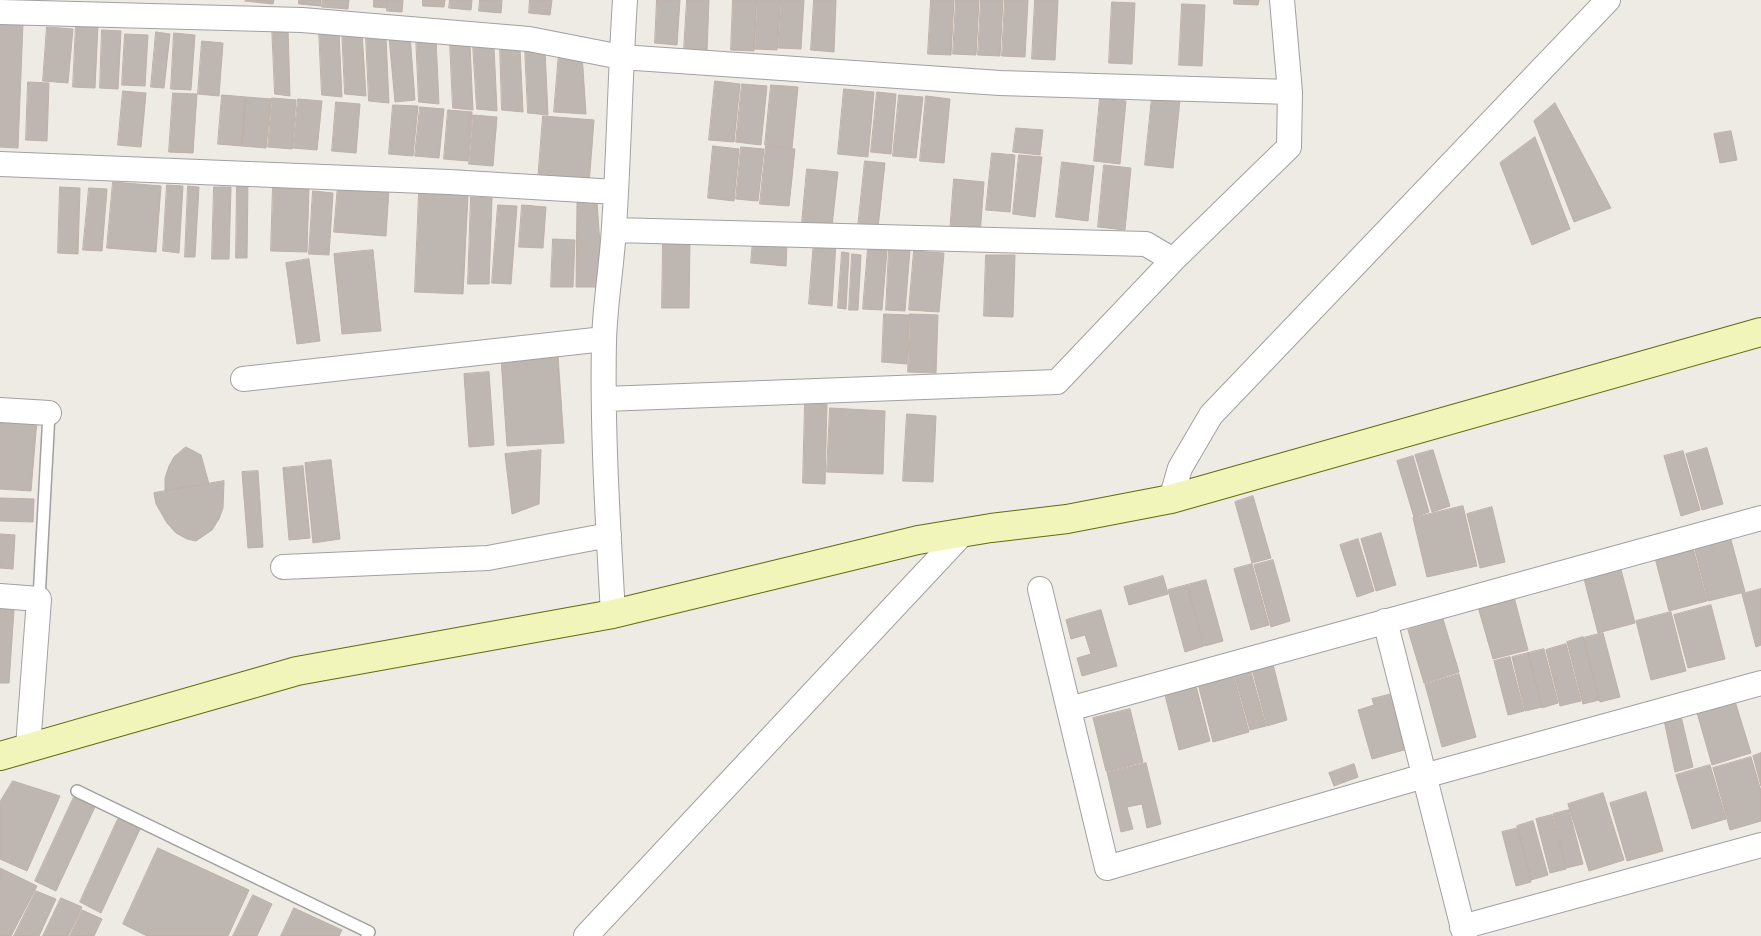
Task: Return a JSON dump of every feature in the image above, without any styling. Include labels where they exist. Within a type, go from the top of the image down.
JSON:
[{"type":"street","points":[[614,614],[604,399],[604,339],[614,230],[625,0]]},
{"type":"street","points":[[604,399],[1058,382],[1173,260],[1289,148],[1290,92],[1282,0]]},
{"type":"street","points":[[1171,499],[1180,468],[1211,415],[1608,0]]},
{"type":"street","points":[[0,12],[302,20],[529,39],[621,57],[1000,83],[1290,92]]},
{"type":"street","points":[[0,164],[449,182],[616,192]]},
{"type":"street","points":[[614,230],[1146,244],[1173,260]]},
{"type":"street","points":[[0,756],[28,746],[296,671],[614,614],[918,540],[991,528],[1067,519],[1171,499],[1761,332]]},
{"type":"street","points":[[243,379],[604,339]]},
{"type":"street","points":[[0,410],[49,412]]},
{"type":"street","points":[[1069,709],[1761,518]]},
{"type":"street","points":[[586,936],[964,532]]},
{"type":"street","points":[[284,567],[488,558],[609,534]]},
{"type":"street","points":[[1040,589],[1106,868],[1424,776],[1761,683]]},
{"type":"street","points":[[0,596],[38,599],[28,746]]},
{"type":"street","points":[[1385,621],[1464,931],[1761,845]]},
{"type":"lane","points":[[38,599],[49,412]]},
{"type":"lane","points":[[77,791],[369,932],[367,936]]},
{"type":"building","points":[[246,0],[274,0],[273,4]]},
{"type":"building","points":[[299,0],[321,0],[321,6],[299,4]]},
{"type":"building","points":[[323,0],[349,0],[348,9],[322,7]]},
{"type":"building","points":[[374,0],[387,0],[387,8],[374,7]]},
{"type":"building","points":[[388,0],[403,0],[402,12],[387,11]]},
{"type":"building","points":[[423,0],[445,0],[444,7],[423,6]]},
{"type":"building","points":[[450,0],[472,0],[471,10],[449,8]]},
{"type":"building","points":[[480,0],[502,0],[501,13],[479,11]]},
{"type":"building","points":[[530,0],[552,0],[550,15],[529,13]]},
{"type":"building","points":[[657,0],[680,0],[677,45],[655,43]]},
{"type":"building","points":[[687,0],[709,0],[707,51],[684,50]]},
{"type":"building","points":[[733,0],[756,0],[754,51],[731,50]]},
{"type":"building","points":[[757,0],[780,0],[777,50],[755,49]]},
{"type":"building","points":[[781,0],[804,0],[801,49],[778,48]]},
{"type":"building","points":[[814,0],[836,0],[834,52],[811,50]]},
{"type":"building","points":[[931,0],[954,0],[951,55],[928,54]]},
{"type":"building","points":[[956,0],[979,0],[976,55],[953,54]]},
{"type":"building","points":[[981,0],[1003,0],[1000,56],[978,55]]},
{"type":"building","points":[[1005,0],[1028,0],[1025,57],[1002,56]]},
{"type":"building","points":[[1035,0],[1058,0],[1055,60],[1032,59]]},
{"type":"building","points":[[1234,0],[1259,0],[1258,5],[1234,4]]},
{"type":"building","points":[[1112,2],[1135,3],[1132,64],[1109,63]]},
{"type":"building","points":[[1182,4],[1205,5],[1202,66],[1179,65]]},
{"type":"building","points":[[0,22],[23,23],[18,148],[0,147]]},
{"type":"building","points":[[76,24],[98,25],[95,88],[73,87]]},
{"type":"building","points":[[272,26],[288,28],[290,96],[275,94]]},
{"type":"building","points":[[47,27],[73,29],[68,83],[43,81]]},
{"type":"building","points":[[102,30],[121,31],[118,89],[100,88]]},
{"type":"building","points":[[319,30],[339,33],[342,97],[322,95]]},
{"type":"building","points":[[342,30],[362,32],[366,96],[345,94]]},
{"type":"building","points":[[156,32],[170,34],[164,88],[151,87]]},
{"type":"building","points":[[174,33],[195,35],[191,90],[171,89]]},
{"type":"building","points":[[125,34],[148,35],[145,86],[122,85]]},
{"type":"building","points":[[410,35],[415,100],[395,102],[389,37]]},
{"type":"building","points":[[366,36],[386,38],[389,103],[369,101]]},
{"type":"building","points":[[416,37],[436,39],[439,104],[419,102]]},
{"type":"building","points":[[202,41],[223,43],[219,96],[198,94]]},
{"type":"building","points":[[450,43],[470,45],[473,110],[453,108]]},
{"type":"building","points":[[473,45],[494,47],[497,111],[477,109]]},
{"type":"building","points":[[500,46],[520,48],[523,112],[502,110]]},
{"type":"building","points":[[525,48],[545,50],[548,115],[528,113]]},
{"type":"building","points":[[559,53],[582,54],[586,114],[554,112]]},
{"type":"building","points":[[715,81],[740,84],[734,142],[709,140]]},
{"type":"building","points":[[28,82],[49,83],[47,141],[26,140]]},
{"type":"building","points":[[742,84],[767,86],[761,145],[736,142]]},
{"type":"building","points":[[771,85],[798,87],[792,148],[765,145]]},
{"type":"building","points":[[844,89],[874,92],[868,157],[838,154]]},
{"type":"building","points":[[123,91],[146,93],[141,147],[118,145]]},
{"type":"building","points":[[877,92],[896,94],[891,154],[871,152]]},
{"type":"building","points":[[173,93],[197,94],[193,153],[169,152]]},
{"type":"building","points":[[222,95],[246,97],[242,146],[218,144]]},
{"type":"building","points":[[899,95],[923,97],[916,158],[893,156]]},
{"type":"building","points":[[926,96],[950,99],[944,163],[920,161]]},
{"type":"building","points":[[246,97],[271,99],[266,148],[242,146]]},
{"type":"building","points":[[1152,97],[1180,100],[1173,168],[1145,165]]},
{"type":"building","points":[[272,98],[296,100],[292,149],[268,147]]},
{"type":"building","points":[[1100,98],[1126,101],[1120,164],[1094,161]]},
{"type":"building","points":[[298,99],[322,101],[317,150],[293,148]]},
{"type":"building","points":[[336,102],[360,104],[356,153],[332,151]]},
{"type":"building","points":[[1555,103],[1611,208],[1574,222],[1534,121]]},
{"type":"building","points":[[393,105],[418,106],[413,156],[389,154]]},
{"type":"building","points":[[420,107],[444,109],[439,158],[415,156]]},
{"type":"building","points":[[448,110],[472,112],[468,161],[444,159]]},
{"type":"building","points":[[473,115],[497,117],[493,166],[469,164]]},
{"type":"building","points":[[543,116],[594,120],[589,185],[538,180]]},
{"type":"building","points":[[1016,128],[1043,130],[1040,155],[1013,152]]},
{"type":"building","points":[[1731,131],[1737,160],[1720,163],[1714,134]]},
{"type":"building","points":[[1535,137],[1570,229],[1532,245],[1500,163]]},
{"type":"building","points":[[713,146],[739,149],[734,201],[708,198]]},
{"type":"building","points":[[766,146],[795,149],[789,206],[760,204]]},
{"type":"building","points":[[741,147],[764,149],[758,201],[736,199]]},
{"type":"building","points":[[992,153],[1015,155],[1010,212],[986,210]]},
{"type":"building","points":[[1019,155],[1042,157],[1035,217],[1013,214]]},
{"type":"building","points":[[865,161],[885,163],[878,228],[858,227]]},
{"type":"building","points":[[1062,162],[1094,166],[1088,221],[1056,217]]},
{"type":"building","points":[[1104,165],[1131,168],[1125,230],[1098,227]]},
{"type":"building","points":[[807,169],[838,172],[832,226],[802,223]]},
{"type":"building","points":[[954,179],[984,182],[980,235],[950,232]]},
{"type":"building","points":[[237,180],[248,180],[247,258],[236,258]]},
{"type":"building","points":[[113,182],[161,186],[156,252],[107,248]]},
{"type":"building","points":[[167,185],[183,186],[179,253],[163,251]]},
{"type":"building","points":[[273,185],[309,185],[307,252],[271,251]]},
{"type":"building","points":[[338,185],[389,189],[386,236],[334,232]]},
{"type":"building","points":[[188,186],[199,187],[195,257],[185,257]]},
{"type":"building","points":[[60,187],[80,188],[78,254],[58,253]]},
{"type":"building","points":[[214,187],[231,187],[229,259],[212,259]]},
{"type":"building","points":[[89,188],[107,189],[102,251],[83,250]]},
{"type":"building","points":[[313,191],[333,193],[329,255],[309,254]]},
{"type":"building","points":[[419,193],[468,195],[463,294],[415,292]]},
{"type":"building","points":[[471,197],[492,198],[489,284],[468,284]]},
{"type":"building","points":[[597,202],[603,287],[576,287],[577,203]]},
{"type":"building","points":[[498,205],[517,206],[511,284],[492,283]]},
{"type":"building","points":[[522,205],[546,207],[543,248],[519,247]]},
{"type":"building","points":[[553,239],[575,240],[573,287],[551,287]]},
{"type":"building","points":[[814,240],[836,242],[832,306],[809,304]]},
{"type":"building","points":[[753,241],[787,243],[786,266],[751,263]]},
{"type":"building","points":[[663,242],[690,242],[689,308],[662,308]]},
{"type":"building","points":[[868,248],[887,250],[882,310],[863,309]]},
{"type":"building","points":[[889,249],[910,250],[905,311],[886,310]]},
{"type":"building","points":[[373,250],[381,331],[342,334],[334,254]]},
{"type":"building","points":[[914,251],[944,253],[939,312],[909,310]]},
{"type":"building","points":[[842,252],[849,253],[846,309],[838,308]]},
{"type":"building","points":[[852,254],[861,255],[858,310],[849,310]]},
{"type":"building","points":[[986,255],[1015,255],[1013,317],[984,316]]},
{"type":"building","points":[[309,259],[320,341],[297,344],[286,263]]},
{"type":"building","points":[[884,314],[909,315],[907,364],[882,362]]},
{"type":"building","points":[[910,314],[938,315],[936,373],[908,372]]},
{"type":"building","points":[[558,355],[564,443],[507,446],[501,358]]},
{"type":"building","points":[[489,372],[494,445],[469,447],[464,374]]},
{"type":"building","points":[[805,404],[827,404],[825,484],[803,483]]},
{"type":"building","points":[[830,408],[885,411],[883,474],[827,472]]},
{"type":"building","points":[[907,414],[936,416],[933,482],[903,481]]},
{"type":"building","points":[[0,417],[37,420],[31,491],[0,489]]},
{"type":"building","points":[[186,447],[201,455],[209,484],[165,491],[165,478],[169,466],[174,457]]},
{"type":"building","points":[[1707,448],[1723,504],[1702,510],[1686,454]]},
{"type":"building","points":[[541,450],[539,504],[512,514],[505,454]]},
{"type":"building","points":[[1433,450],[1450,506],[1432,512],[1415,455]]},
{"type":"building","points":[[1683,451],[1700,510],[1681,516],[1664,456]]},
{"type":"building","points":[[1413,456],[1429,512],[1414,517],[1397,461]]},
{"type":"building","points":[[331,460],[340,539],[313,543],[305,463]]},
{"type":"building","points":[[303,466],[310,538],[289,540],[283,468]]},
{"type":"building","points":[[258,471],[263,547],[248,548],[242,472]]},
{"type":"building","points":[[224,481],[223,508],[219,519],[212,530],[196,541],[176,533],[167,523],[156,504],[154,493]]},
{"type":"building","points":[[1253,496],[1271,558],[1252,563],[1235,502]]},
{"type":"building","points":[[0,498],[34,499],[33,522],[0,521]]},
{"type":"building","points":[[1463,506],[1477,566],[1427,577],[1413,518]]},
{"type":"building","points":[[1492,507],[1505,562],[1480,568],[1467,514]]},
{"type":"building","points":[[1381,533],[1396,585],[1376,591],[1361,539]]},
{"type":"building","points":[[0,534],[15,535],[13,569],[0,568]]},
{"type":"building","points":[[1730,536],[1745,592],[1708,601],[1694,546]]},
{"type":"building","points":[[1358,539],[1374,591],[1357,597],[1340,545]]},
{"type":"building","points":[[1693,548],[1707,601],[1669,611],[1655,558]]},
{"type":"building","points":[[1273,560],[1290,621],[1271,627],[1254,565]]},
{"type":"building","points":[[1619,562],[1635,623],[1598,633],[1582,571]]},
{"type":"building","points":[[1252,564],[1269,625],[1251,630],[1234,569]]},
{"type":"building","points":[[1163,576],[1168,594],[1129,605],[1124,587]]},
{"type":"building","points":[[1206,580],[1223,641],[1205,646],[1187,585]]},
{"type":"building","points":[[1187,585],[1204,646],[1185,652],[1168,590]]},
{"type":"building","points":[[1761,589],[1761,645],[1756,647],[1742,594]]},
{"type":"building","points":[[1514,597],[1528,650],[1493,659],[1478,607]]},
{"type":"building","points":[[1711,605],[1725,659],[1688,668],[1674,615]]},
{"type":"building","points":[[0,609],[14,610],[9,683],[0,683]]},
{"type":"building","points":[[1101,610],[1117,666],[1082,676],[1077,658],[1091,654],[1085,635],[1071,639],[1066,620]]},
{"type":"building","points":[[1671,612],[1686,671],[1651,680],[1636,621]]},
{"type":"building","points":[[1443,619],[1459,672],[1424,683],[1408,630]]},
{"type":"building","points":[[1603,633],[1620,697],[1600,702],[1583,638]]},
{"type":"building","points":[[1583,637],[1599,700],[1583,704],[1567,642]]},
{"type":"building","points":[[1566,644],[1581,701],[1560,706],[1546,650]]},
{"type":"building","points":[[1544,649],[1558,703],[1542,708],[1528,653]]},
{"type":"building","points":[[1528,653],[1542,707],[1525,711],[1512,657]]},
{"type":"building","points":[[1510,657],[1524,711],[1508,715],[1494,661]]},
{"type":"building","points":[[1273,664],[1287,720],[1267,726],[1252,669]]},
{"type":"building","points":[[1249,665],[1266,726],[1250,730],[1233,670]]},
{"type":"building","points":[[1232,670],[1249,732],[1213,742],[1197,680]]},
{"type":"building","points":[[1459,674],[1476,737],[1442,747],[1425,684]]},
{"type":"building","points":[[1195,682],[1210,741],[1179,750],[1164,691]]},
{"type":"building","points":[[1396,693],[1411,748],[1372,759],[1358,710],[1374,705],[1372,699]]},
{"type":"building","points":[[1734,698],[1751,753],[1712,765],[1696,709]]},
{"type":"building","points":[[1130,709],[1143,762],[1106,771],[1093,718]]},
{"type":"building","points":[[1681,716],[1693,767],[1675,772],[1664,720]]},
{"type":"building","points":[[1761,753],[1761,786],[1753,756]]},
{"type":"building","points":[[1751,757],[1761,791],[1761,821],[1730,830],[1713,768]]},
{"type":"building","points":[[1146,763],[1161,824],[1147,828],[1142,804],[1127,807],[1133,829],[1121,832],[1107,772]]},
{"type":"building","points":[[1354,764],[1358,777],[1334,786],[1329,773]]},
{"type":"building","points":[[1710,765],[1726,819],[1692,829],[1676,775]]},
{"type":"building","points":[[13,781],[60,796],[27,871],[0,859],[0,802]]},
{"type":"building","points":[[1646,792],[1663,851],[1627,861],[1610,803]]},
{"type":"building","points":[[1603,793],[1624,860],[1589,871],[1568,804]]},
{"type":"building","points":[[74,797],[95,807],[56,891],[35,881]]},
{"type":"building","points":[[1569,810],[1583,864],[1566,868],[1553,814]]},
{"type":"building","points":[[1552,815],[1566,869],[1550,873],[1536,819]]},
{"type":"building","points":[[118,819],[140,829],[101,913],[80,902]]},
{"type":"building","points":[[1533,821],[1548,875],[1531,880],[1517,826]]},
{"type":"building","points":[[1518,828],[1531,882],[1516,886],[1502,832]]},
{"type":"building","points":[[158,848],[249,890],[228,936],[147,936],[123,924]]},
{"type":"building","points":[[0,868],[37,886],[11,936],[0,936]]},
{"type":"building","points":[[36,891],[56,899],[39,936],[14,936]]},
{"type":"building","points":[[253,895],[272,904],[257,936],[233,936]]},
{"type":"building","points":[[61,898],[82,907],[68,936],[43,936]]},
{"type":"building","points":[[294,908],[342,930],[339,936],[281,936]]},
{"type":"building","points":[[82,910],[102,919],[94,936],[70,936]]}]
